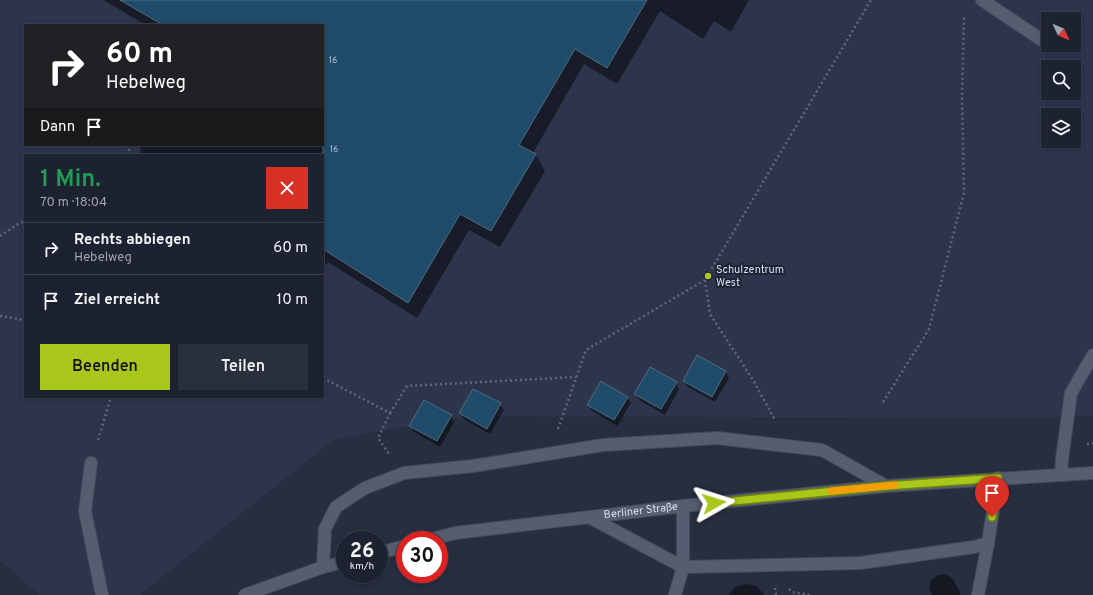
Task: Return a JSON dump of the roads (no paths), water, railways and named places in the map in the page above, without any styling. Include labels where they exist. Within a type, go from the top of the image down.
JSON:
[{"type":"street","points":[[982,0],[1041,39]]},
{"type":"street","points":[[1061,475],[1070,393],[1093,355]]},
{"type":"street","points":[[323,567],[325,529],[336,507],[365,488],[404,473],[473,466],[603,445],[717,438],[822,450],[886,486]]},
{"type":"street","points":[[91,463],[85,511],[102,595]]},
{"type":"street","name":"Berliner Straße","points":[[448,535],[683,506],[886,486],[1093,473]]},
{"type":"street","points":[[978,595],[998,478]]},
{"type":"street","points":[[675,595],[683,567],[683,506]]},
{"type":"street","points":[[589,517],[683,567],[860,562],[974,548],[988,543]]},
{"type":"street","points":[[245,595],[323,567],[336,564]]},
{"type":"place","name":"Schulzentrum West","points":[[708,276]]}]
